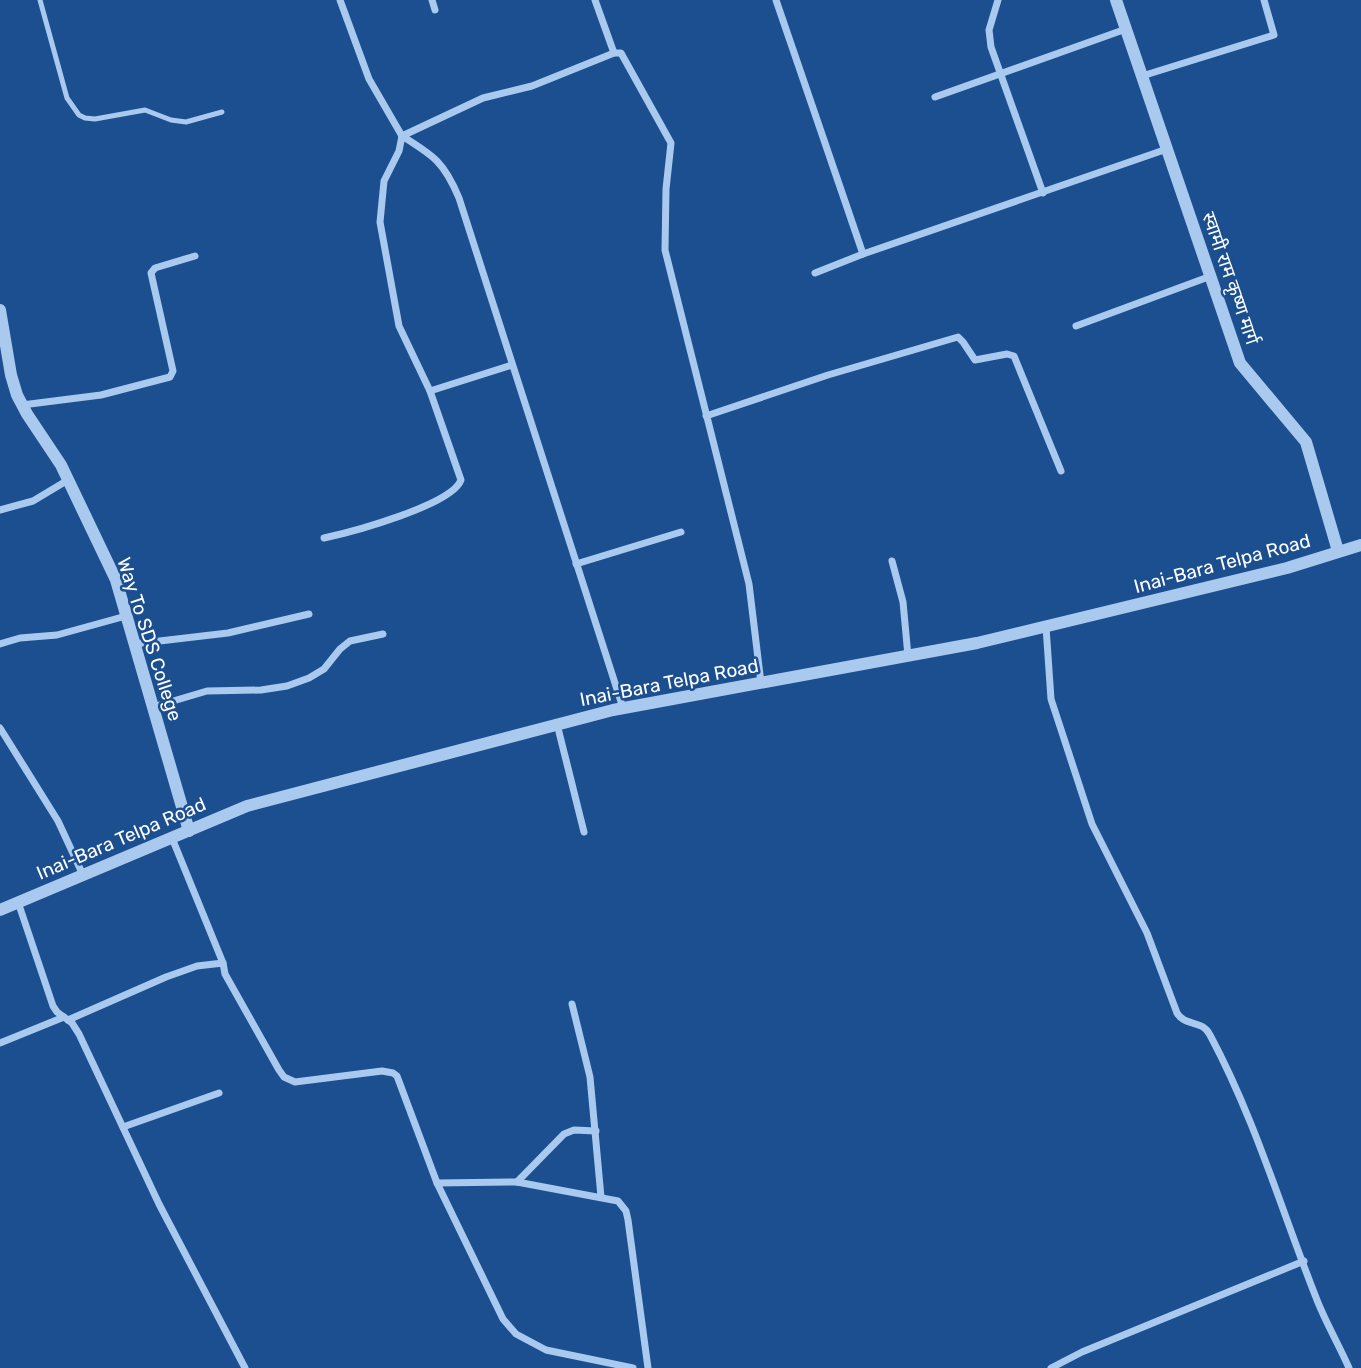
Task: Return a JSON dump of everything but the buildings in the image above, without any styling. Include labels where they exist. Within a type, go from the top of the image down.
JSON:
[{"type":"street","points":[[340,0],[369,79],[401,136],[436,159],[460,198],[623,708]]},
{"type":"street","points":[[432,0],[435,10]]},
{"type":"street","points":[[595,0],[614,53]]},
{"type":"street","points":[[776,0],[863,254]]},
{"type":"street","points":[[998,0],[991,22],[990,38],[1000,74],[1044,193]]},
{"type":"street","name":"स्वामी राम कृष्ण मार्ग","points":[[1116,0],[1240,363],[1306,442],[1338,551]]},
{"type":"street","points":[[1142,76],[1274,35],[1264,0]]},
{"type":"street","points":[[935,97],[1126,29]]},
{"type":"street","points":[[401,136],[483,98],[532,86],[614,53],[621,53],[671,143],[665,250],[749,584],[761,683]]},
{"type":"street","points":[[324,538],[392,520],[454,491],[460,484],[460,475],[430,391],[399,326],[380,222],[381,192],[399,151],[401,136]]},
{"type":"street","points":[[815,273],[1167,149]]},
{"type":"street","points":[[22,405],[101,394],[170,377],[173,371],[151,273],[155,268],[195,256]]},
{"type":"street","points":[[1076,326],[1211,276]]},
{"type":"street","name":"Way To SDS College","points":[[0,310],[11,376],[22,405],[68,480],[116,580],[189,831]]},
{"type":"street","points":[[706,416],[828,375],[958,337],[975,360],[1007,354],[1014,356],[1061,471]]},
{"type":"street","points":[[430,391],[512,365]]},
{"type":"street","points":[[0,510],[33,501],[68,480]]},
{"type":"street","points":[[576,564],[681,532]]},
{"type":"street","name":"Inai-Bara Telpa Road","points":[[0,910],[247,806],[623,708],[977,643],[1287,568],[1361,545]]},
{"type":"street","points":[[892,561],[903,603],[908,656]]},
{"type":"street","points":[[134,643],[228,633],[309,614]]},
{"type":"street","points":[[0,644],[20,638],[57,635],[126,616]]},
{"type":"street","points":[[1046,626],[1051,699],[1092,824],[1147,933],[1179,1017],[1185,1022],[1203,1025],[1235,1087],[1321,1310],[1349,1368]]},
{"type":"street","points":[[153,707],[207,691],[261,690],[287,686],[324,669],[350,641],[383,634]]},
{"type":"street","points":[[557,724],[583,832]]},
{"type":"street","points":[[0,728],[58,821],[83,875]]},
{"type":"street","points":[[172,838],[223,963],[225,974],[279,1070],[289,1081],[295,1082],[382,1071],[397,1076],[436,1183],[491,1300],[503,1319],[516,1334],[546,1350],[633,1368]]},
{"type":"street","points":[[18,902],[53,1006],[79,1034],[159,1204],[245,1368]]},
{"type":"street","points":[[0,1043],[166,977],[197,966],[223,963]]},
{"type":"street","points":[[572,1004],[590,1077],[601,1197]]},
{"type":"street","points":[[123,1127],[219,1093]]},
{"type":"street","points":[[517,1182],[564,1134],[574,1129],[596,1130]]},
{"type":"street","points":[[436,1183],[517,1182],[618,1201],[626,1211],[648,1368]]},
{"type":"street","points":[[1051,1368],[1107,1341],[1304,1261]]},
{"type":"lane","points":[[40,0],[67,98],[79,115],[94,119],[145,110],[186,122],[222,112]]}]
